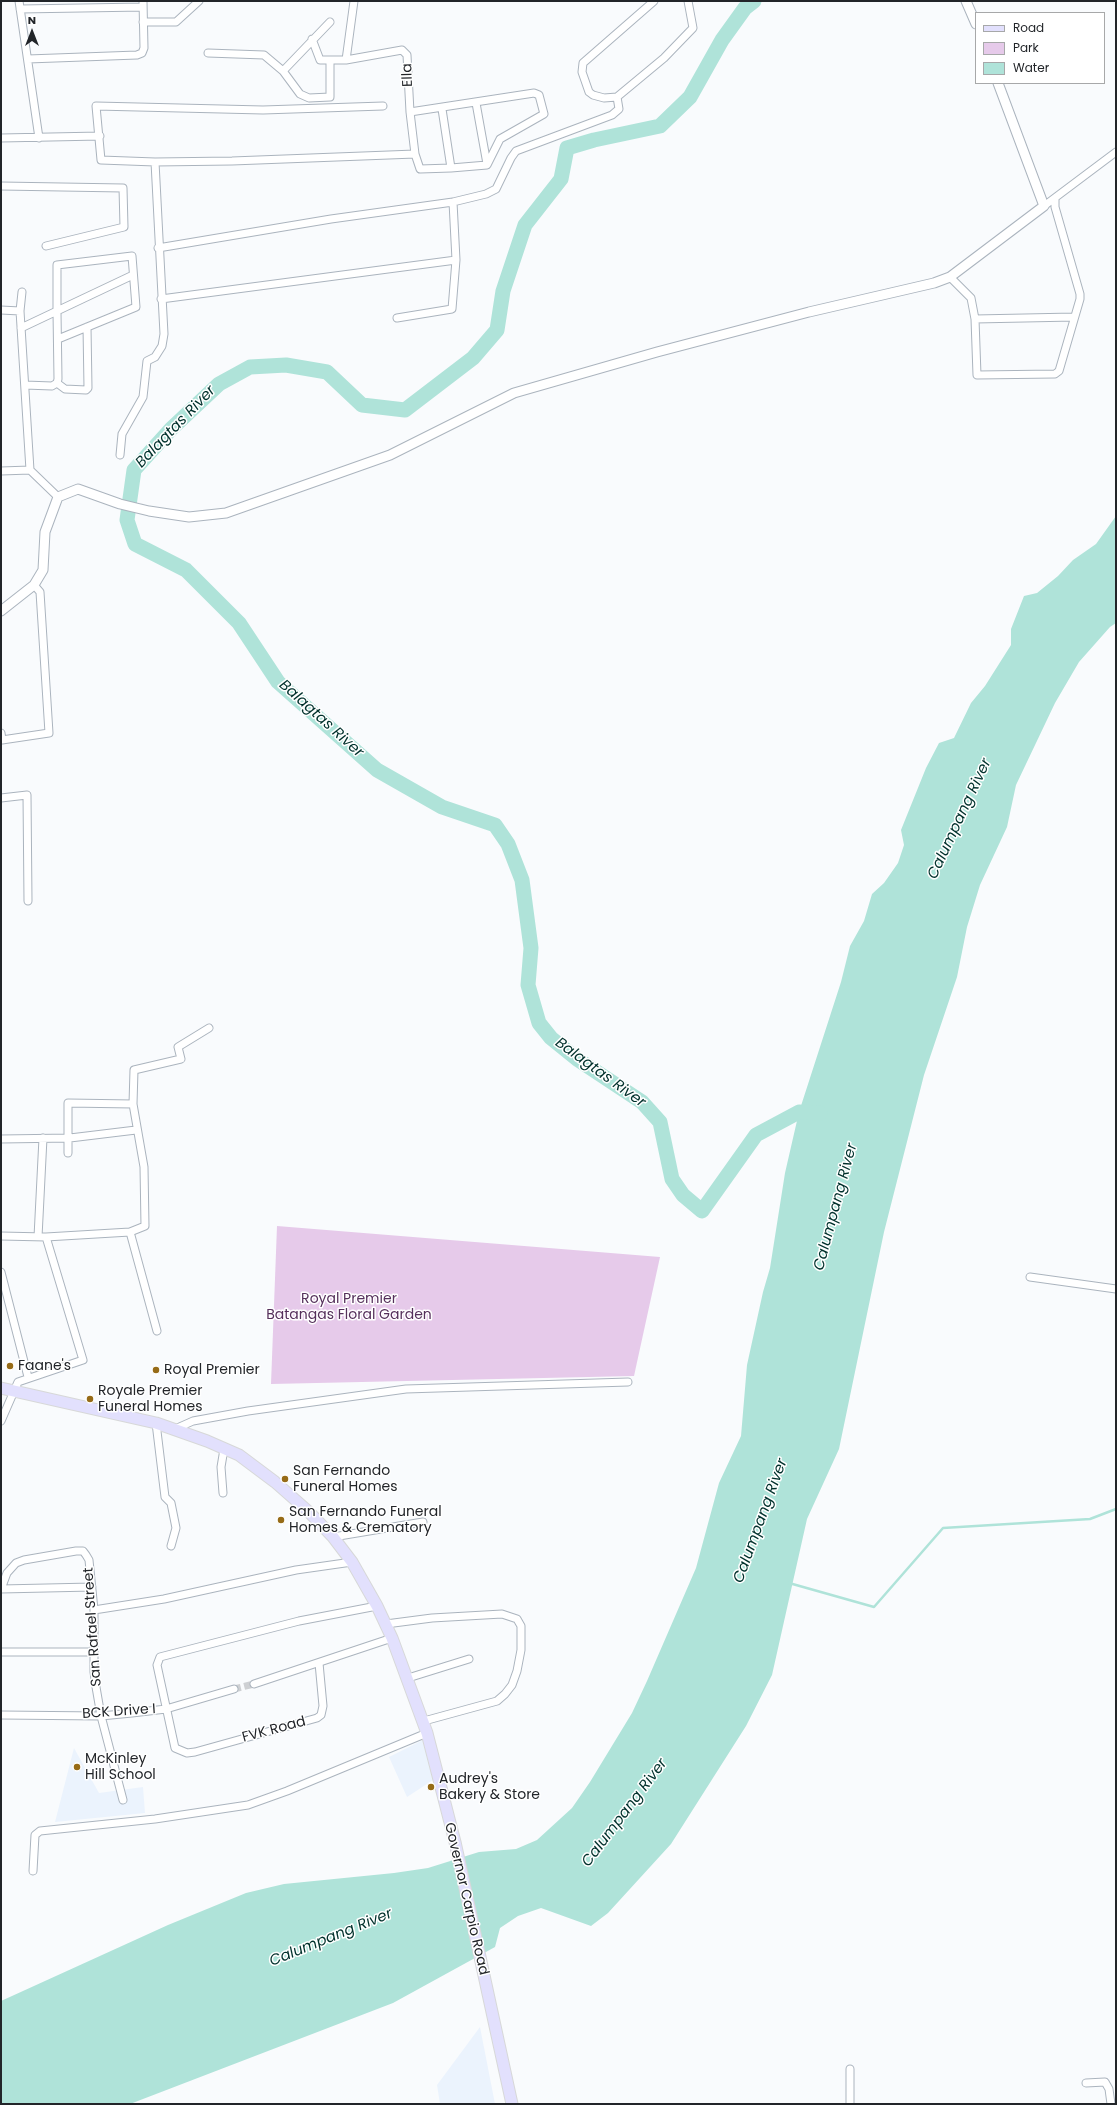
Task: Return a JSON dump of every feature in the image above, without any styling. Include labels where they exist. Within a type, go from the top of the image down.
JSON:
[{"type":"main road","name":"Governor Carpio Road","points":[[1,1388],[156,1423],[224,1449],[238,1456],[275,1482],[333,1537],[352,1562],[386,1624],[424,1721],[454,1842],[512,2104]]},
{"type":"street","points":[[19,1],[39,138]]},
{"type":"street","points":[[143,22],[176,22],[199,1]]},
{"type":"street","points":[[312,39],[320,60],[346,60],[354,1]]},
{"type":"street","points":[[654,1],[583,63],[582,72],[589,92],[597,97],[617,97],[664,58],[693,28],[688,1]]},
{"type":"street","points":[[966,1],[975,22]]},
{"type":"street","points":[[20,9],[143,4],[144,48],[142,53],[137,55],[28,59]]},
{"type":"street","points":[[283,71],[312,39],[330,22]]},
{"type":"street","name":"Ella","points":[[346,60],[402,50],[405,52],[407,55],[410,112],[415,154],[420,168],[451,168]]},
{"type":"street","points":[[208,53],[264,54],[283,71],[304,97],[328,98],[331,95],[330,61]]},
{"type":"street","points":[[998,84],[1044,206]]},
{"type":"street","points":[[410,112],[442,109],[534,92],[539,95],[543,111],[541,116],[500,139],[487,164]]},
{"type":"street","points":[[158,248],[331,219],[453,202],[486,194],[496,189],[511,158],[516,152],[616,112],[619,109],[617,97]]},
{"type":"street","points":[[476,103],[487,164]]},
{"type":"street","points":[[384,106],[263,110],[96,106],[100,136],[101,160],[155,162],[309,159],[415,154]]},
{"type":"street","points":[[442,109],[451,168],[487,164]]},
{"type":"street","points":[[1,138],[100,136]]},
{"type":"street","points":[[1,611],[34,585],[43,570],[45,532],[58,497],[78,489],[120,504],[149,511],[189,517],[226,514],[390,454],[514,393],[657,352],[809,312],[934,283],[950,277],[1116,152]]},
{"type":"street","points":[[120,455],[122,434],[144,397],[147,361],[155,357],[162,346],[164,334],[158,248],[155,162]]},
{"type":"street","points":[[1,186],[123,188],[124,227],[46,246]]},
{"type":"street","points":[[950,277],[971,298],[975,319],[977,374],[1017,375],[1057,373],[1080,294],[1055,206],[1055,198]]},
{"type":"street","points":[[397,318],[452,309],[456,260],[453,202]]},
{"type":"street","points":[[57,383],[57,266],[132,256],[136,307],[58,339]]},
{"type":"street","points":[[161,299],[456,260]]},
{"type":"street","points":[[21,328],[133,275]]},
{"type":"street","points":[[22,292],[20,311],[30,470],[58,497]]},
{"type":"street","points":[[1,310],[20,311]]},
{"type":"street","points":[[975,319],[1074,317]]},
{"type":"street","points":[[57,383],[65,389],[86,390],[88,388],[87,326]]},
{"type":"street","points":[[24,385],[52,386],[57,383]]},
{"type":"street","points":[[1,471],[30,470]]},
{"type":"street","points":[[1,733],[2,740],[49,733],[40,592],[34,585]]},
{"type":"street","points":[[1,798],[27,795],[28,901]]},
{"type":"street","points":[[1,1236],[38,1236],[46,1238],[130,1232],[145,1226],[144,1167],[136,1130],[133,1104],[134,1070],[181,1059],[178,1047],[209,1028]]},
{"type":"street","points":[[68,1153],[70,1138],[68,1103],[133,1104]]},
{"type":"street","points":[[1,1139],[70,1138],[136,1130]]},
{"type":"street","points":[[38,1236],[43,1138]]},
{"type":"street","points":[[130,1232],[157,1331]]},
{"type":"street","points":[[1,1422],[13,1390],[18,1382],[28,1377],[83,1360],[46,1238]]},
{"type":"street","points":[[1,1272],[28,1377]]},
{"type":"street","points":[[1030,1277],[1116,1289]]},
{"type":"street","points":[[175,1429],[193,1421],[248,1411],[406,1389],[628,1382]]},
{"type":"street","points":[[156,1423],[165,1497],[171,1503],[176,1528],[171,1546]]},
{"type":"street","points":[[224,1449],[221,1467],[224,1493]]},
{"type":"street","points":[[333,1537],[423,1522]]},
{"type":"street","name":"San Rafael Street","points":[[1,1589],[7,1573],[16,1563],[76,1551],[83,1551],[86,1555],[92,1587],[94,1610],[94,1672],[101,1716],[122,1800]]},
{"type":"street","points":[[94,1610],[164,1600],[296,1570],[352,1562]]},
{"type":"street","points":[[1,1589],[92,1587]]},
{"type":"street","points":[[166,1709],[157,1665],[157,1660],[164,1655],[299,1621],[377,1606]]},
{"type":"street","points":[[386,1624],[432,1618],[502,1614],[517,1619],[521,1626],[521,1650],[517,1671],[512,1685],[506,1694],[497,1701],[424,1721]]},
{"type":"street","points":[[254,1684],[392,1638]]},
{"type":"street","points":[[1,1652],[94,1652]]},
{"type":"street","points":[[408,1678],[469,1659]]},
{"type":"street","name":"FVK Road","points":[[166,1709],[175,1748],[187,1753],[317,1718],[321,1715],[323,1706],[319,1663]]},
{"type":"street","name":"BCK Drive I","points":[[1,1715],[101,1716],[166,1709],[234,1689]]},
{"type":"street","points":[[33,1871],[35,1835],[40,1831],[155,1819],[248,1805],[287,1791],[427,1733]]},
{"type":"street","points":[[850,2070],[850,2104]]},
{"type":"street","points":[[1086,2083],[1105,2082],[1109,2090],[1111,2104]]},
{"type":"shaded area","points":[[423,1740],[433,1780],[407,1797],[389,1757]]},
{"type":"shaded area","name":"McKinley Hill School","points":[[74,1748],[99,1793],[143,1787],[145,1813],[55,1822]]},
{"type":"shaded area","points":[[480,2027],[495,2104],[440,2104],[437,2085]]},
{"type":"green space","name":"Royal Premier Batangas Floral Garden","points":[[277,1226],[660,1257],[634,1376],[271,1384]]},
{"type":"water","name":"Calumpang River","points":[[1116,516],[1116,623],[1110,627],[1079,662],[1055,703],[1016,785],[1007,827],[980,885],[967,927],[957,977],[924,1075],[884,1232],[839,1449],[807,1519],[772,1675],[746,1726],[671,1844],[608,1913],[591,1926],[541,1908],[518,1916],[500,1928],[495,1947],[393,2003],[130,2104],[1,2104],[1,2001],[168,1925],[246,1893],[284,1884],[394,1873],[428,1868],[479,1852],[516,1849],[537,1840],[572,1808],[590,1782],[632,1713],[647,1681],[696,1568],[719,1483],[741,1436],[747,1365],[763,1292],[770,1268],[785,1173],[799,1112],[841,982],[850,946],[864,921],[872,894],[884,883],[898,863],[904,845],[901,830],[926,768],[939,743],[954,738],[971,703],[985,686],[1011,645],[1011,629],[1024,596],[1037,593],[1058,576],[1073,560],[1096,544]]},
{"type":"waterway","name":"Balagtas River","points":[[754,1],[745,8],[722,40],[690,97],[660,126],[594,140],[567,148],[561,179],[525,225],[503,291],[497,330],[473,358],[405,410],[362,405],[327,372],[286,365],[250,367],[219,384],[171,429],[134,470],[127,520],[135,544],[186,570],[239,623],[278,682],[377,770],[442,807],[495,825],[508,844],[522,880],[531,948],[528,985],[539,1023],[551,1038],[577,1059],[642,1102],[660,1122],[672,1179],[683,1195],[702,1211],[756,1135],[799,1112],[820,1113]]},
{"type":"waterway","points":[[789,1583],[874,1607],[943,1528],[1090,1519],[1116,1509]]},
{"type":"tunnel","points":[[234,1689],[254,1684]]},
{"type":"place","name":"Faane's","points":[[10,1366]]},
{"type":"place","name":"Royal Premier","points":[[156,1370]]},
{"type":"place","name":"Royale Premier Funeral Homes","points":[[90,1399]]},
{"type":"place","name":"San Fernando Funeral Homes","points":[[285,1479]]},
{"type":"place","name":"San Fernando Funeral Homes & Crematory","points":[[281,1520]]},
{"type":"place","name":"McKinley Hill School","points":[[77,1767]]},
{"type":"place","name":"Audrey's Bakery & Store","points":[[431,1787]]}]
